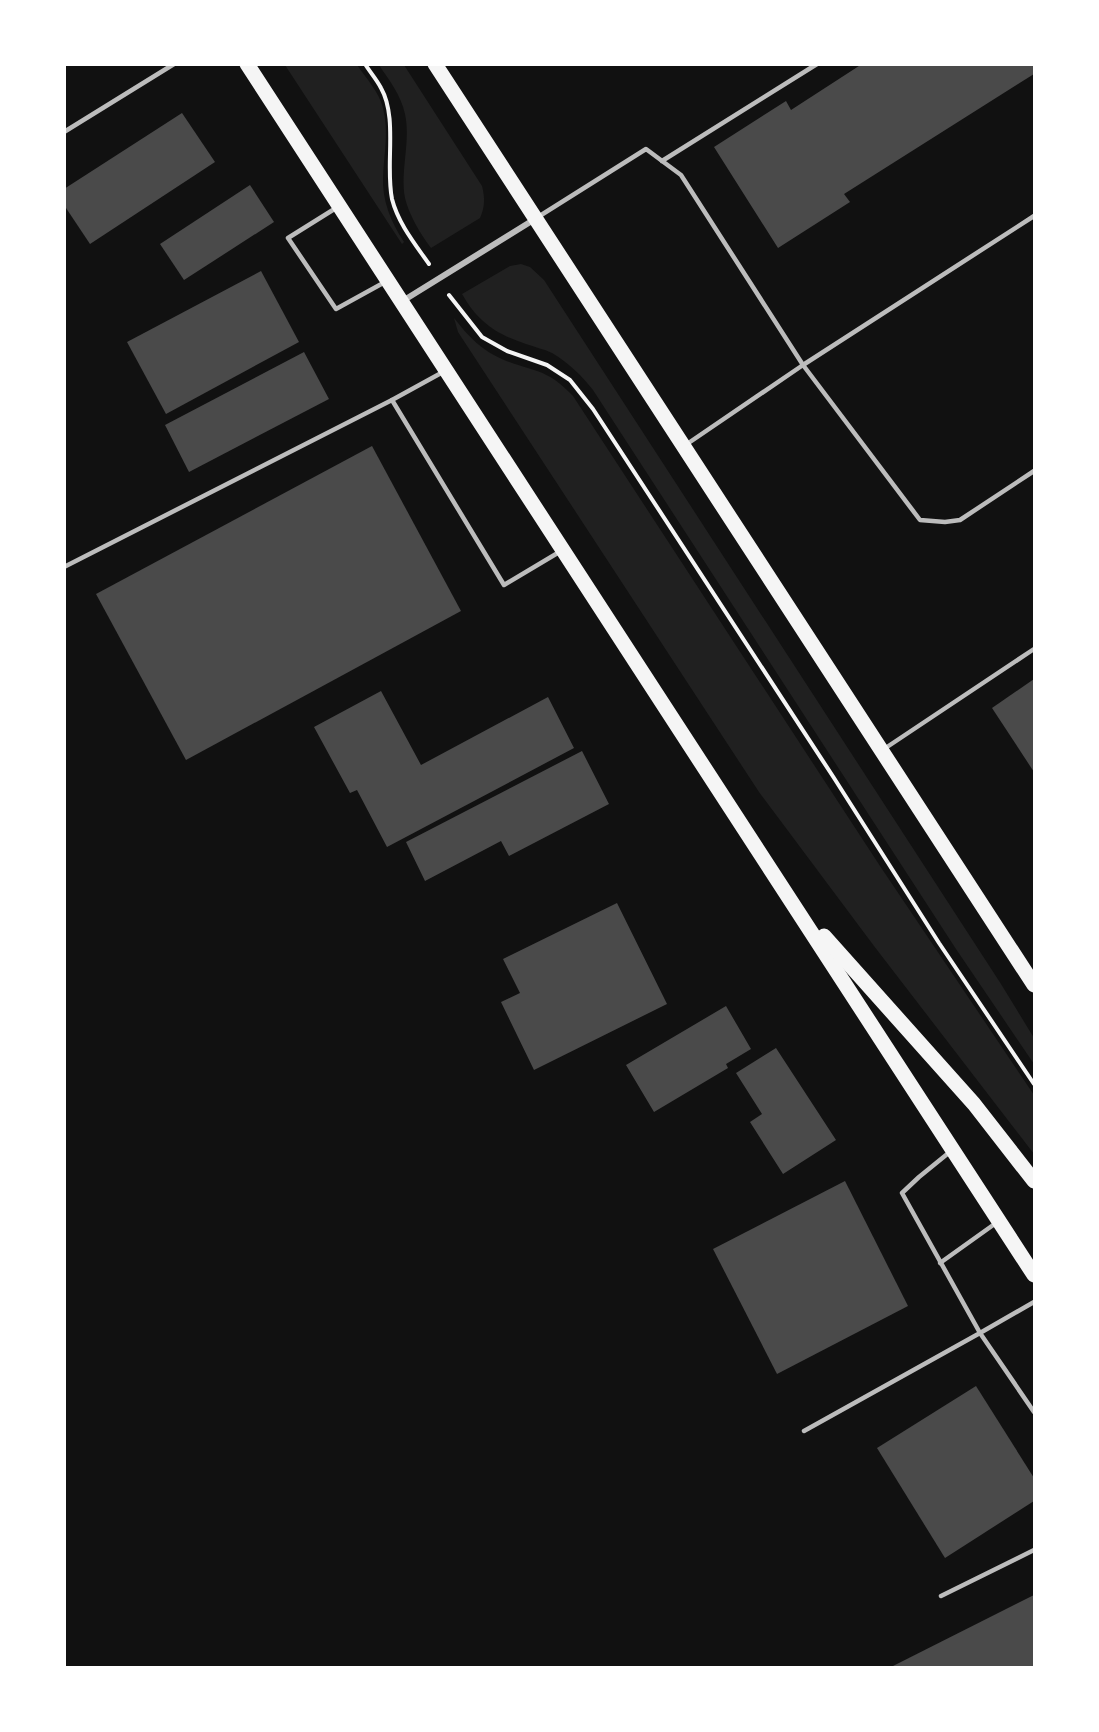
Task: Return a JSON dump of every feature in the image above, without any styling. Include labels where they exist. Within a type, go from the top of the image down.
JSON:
[{"type":"main road","points":[[247,64],[1035,1275]]},
{"type":"main road","points":[[435,64],[1035,986]]},
{"type":"main road","points":[[792,900],[974,1104],[1035,1181]]},
{"type":"street","points":[[401,302],[536,218]]},
{"type":"lane","points":[[64,132],[174,64]]},
{"type":"lane","points":[[662,161],[817,64]]},
{"type":"lane","points":[[536,218],[646,149],[681,175],[803,365],[920,520],[945,522],[960,520],[1035,471]]},
{"type":"lane","points":[[339,206],[288,238],[336,309],[387,280]]},
{"type":"lane","points":[[684,447],[803,365],[1035,216]]},
{"type":"lane","points":[[64,567],[446,371]]},
{"type":"lane","points":[[392,400],[504,585],[563,551]]},
{"type":"lane","points":[[882,751],[1035,649]]},
{"type":"lane","points":[[953,1149],[902,1193],[980,1333],[1035,1412]]},
{"type":"lane","points":[[940,1263],[999,1221]]},
{"type":"lane","points":[[804,1431],[1035,1302]]},
{"type":"lane","points":[[941,1596],[1035,1550]]},
{"type":"path","points":[[365,64],[382,89],[390,121],[392,199],[403,226],[416,245]]},
{"type":"path","points":[[459,309],[482,337],[507,351],[547,365],[570,380],[593,409],[939,943],[1035,1084]]},
{"type":"shaded area","points":[[285,65],[357,65],[372,85],[379,96],[385,117],[384,194],[391,219],[404,242],[402,244]]},
{"type":"shaded area","points":[[379,65],[404,65],[482,186],[484,202],[480,218],[431,248],[416,225],[405,198],[407,124],[405,114],[401,100]]},
{"type":"shaded area","points":[[521,264],[530,267],[544,280],[1001,984],[1034,1038],[1034,1064],[956,949],[593,390],[564,361],[552,353],[497,331],[481,319],[468,304],[462,294],[510,266]]},
{"type":"shaded area","points":[[454,318],[482,348],[504,360],[541,372],[555,380],[573,396],[880,866],[1034,1095],[1034,1154],[759,792],[458,332]]},
{"type":"building","points":[[862,64],[1034,64],[1034,74],[844,194],[850,202],[778,248],[714,147],[786,101],[791,110]]},
{"type":"building","points":[[182,113],[215,162],[90,244],[64,205],[64,189]]},
{"type":"building","points":[[250,185],[274,222],[184,280],[160,244]]},
{"type":"building","points":[[261,271],[299,342],[166,414],[127,342]]},
{"type":"building","points":[[304,352],[329,399],[189,472],[165,425]]},
{"type":"building","points":[[372,446],[461,611],[186,760],[96,594]]},
{"type":"building","points":[[1034,679],[1034,772],[992,708]]},
{"type":"building","points":[[381,691],[421,765],[548,697],[574,748],[387,847],[357,790],[350,793],[314,727]]},
{"type":"building","points":[[582,751],[609,804],[509,856],[501,841],[425,881],[406,842]]},
{"type":"building","points":[[617,903],[667,1004],[534,1070],[501,1002],[520,993],[503,959]]},
{"type":"building","points":[[726,1006],[751,1049],[726,1064],[728,1068],[654,1112],[626,1065]]},
{"type":"building","points":[[776,1048],[836,1140],[783,1174],[750,1122],[762,1114],[736,1073]]},
{"type":"building","points":[[845,1181],[908,1306],[777,1374],[713,1249]]},
{"type":"building","points":[[976,1386],[1034,1478],[1034,1501],[945,1558],[877,1448]]},
{"type":"building","points":[[1034,1595],[1034,1668],[889,1668]]}]
